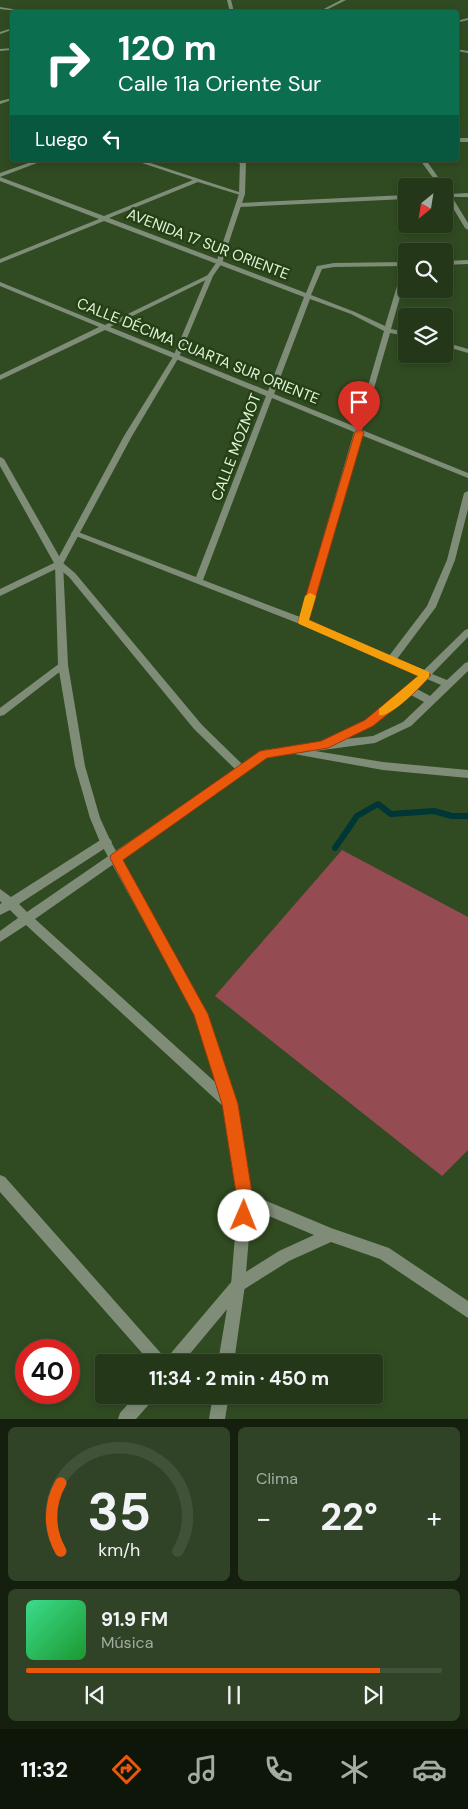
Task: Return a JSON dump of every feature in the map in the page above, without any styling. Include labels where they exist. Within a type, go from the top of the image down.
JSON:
[{"type":"street","points":[[324,10],[344,0]]},
{"type":"street","points":[[0,175],[36,162]]},
{"type":"street","points":[[142,162],[196,181],[242,194]]},
{"type":"street","points":[[227,1354],[238,1285],[245,1199],[230,1104],[201,1014],[106,842],[95,818],[80,766],[63,665],[59,564],[128,436],[176,357],[210,276],[218,264],[239,206],[242,194],[243,162]]},
{"type":"street","points":[[424,162],[436,178]]},
{"type":"street","name":"AVENIDA 17 SUR ORIENTE","points":[[0,179],[218,264],[353,313],[388,330],[398,332]]},
{"type":"street","points":[[0,261],[196,181]]},
{"type":"street","points":[[453,195],[468,194]]},
{"type":"street","points":[[239,206],[398,198]]},
{"type":"street","points":[[453,206],[468,228]]},
{"type":"street","points":[[453,263],[468,262]]},
{"type":"street","name":"CALLE MOZMOT","points":[[199,580],[319,268],[334,265],[398,265]]},
{"type":"street","points":[[0,378],[210,276]]},
{"type":"street","name":"CALLE DÉCIMA CUARTA SUR ORIENTE","points":[[0,284],[468,476]]},
{"type":"street","points":[[303,622],[398,294]]},
{"type":"street","points":[[453,347],[468,351]]},
{"type":"street","points":[[0,459],[59,564],[72,575],[198,727],[241,769]]},
{"type":"street","points":[[392,659],[431,607],[451,560],[468,493]]},
{"type":"street","points":[[75,534],[199,580],[392,659],[449,685]]},
{"type":"street","points":[[0,593],[59,564]]},
{"type":"street","points":[[324,745],[369,723],[410,690],[468,632]]},
{"type":"street","points":[[0,713],[63,665]]},
{"type":"street","points":[[0,937],[264,754],[375,739],[406,724],[468,665]]},
{"type":"street","points":[[410,690],[432,700]]},
{"type":"street","points":[[292,750],[361,765],[413,772],[468,774]]},
{"type":"street","points":[[5,907],[106,842]]},
{"type":"street","points":[[0,894],[5,907],[27,918],[230,1104]]},
{"type":"street","points":[[0,1182],[153,1354]]},
{"type":"street","points":[[245,1199],[331,1235],[384,1254],[468,1310]]},
{"type":"street","points":[[180,1354],[238,1285],[284,1256],[331,1235]]},
{"type":"street","points":[[126,1419],[138,1404]]},
{"type":"street","points":[[217,1419],[219,1404]]},
{"type":"shaded area","points":[[342,850],[468,917],[468,1150],[442,1176],[215,996]]},
{"type":"waterway","points":[[335,848],[357,816],[378,804],[391,814],[434,811],[452,816],[468,816]]},
{"type":"slow traffic","points":[[310,596],[303,622],[392,659],[425,675],[383,712]]},
{"type":"route","points":[[244,1216],[245,1199],[230,1104],[201,1014],[116,858],[264,754],[324,745],[369,723],[410,690],[425,675],[392,659],[303,622],[359,432]]}]
